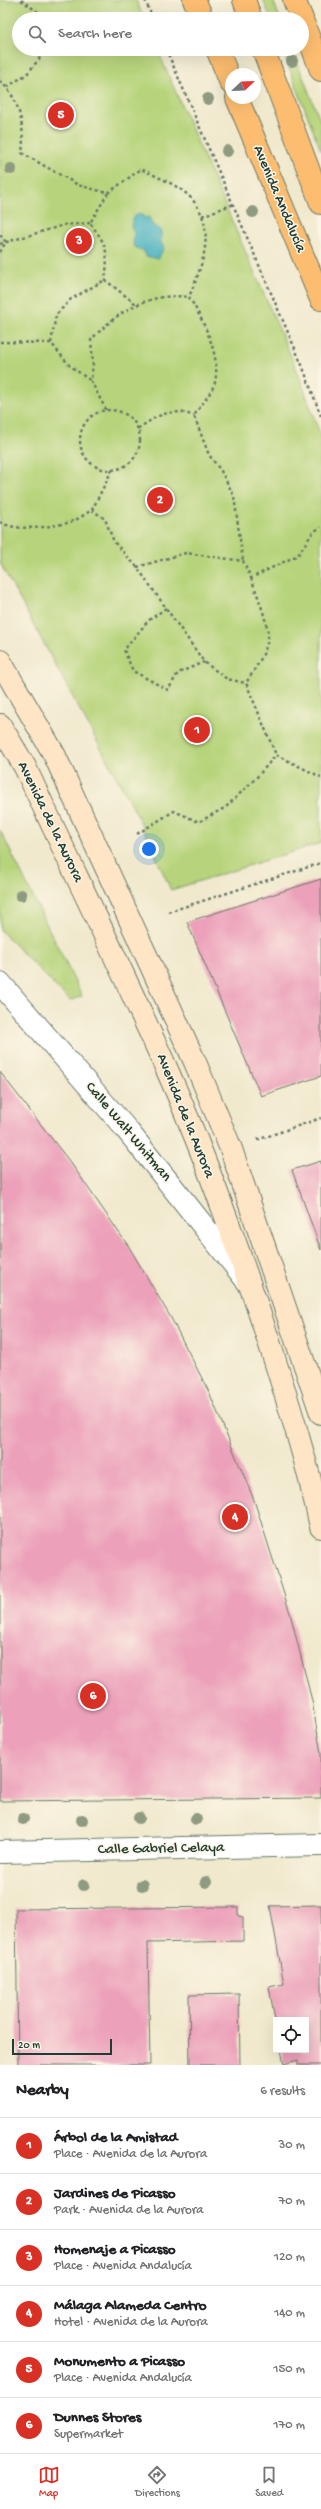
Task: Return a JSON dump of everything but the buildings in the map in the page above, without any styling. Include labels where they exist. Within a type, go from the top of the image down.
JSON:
[{"type":"main road","points":[[194,0],[200,12]]},
{"type":"main road","points":[[244,0],[248,12]]},
{"type":"main road","points":[[294,0],[299,12]]},
{"type":"main road","points":[[309,38],[321,70]]},
{"type":"main road","points":[[220,56],[225,68]]},
{"type":"main road","points":[[266,56],[321,203]]},
{"type":"main road","name":"Avenida Andalucía","points":[[240,104],[321,299]]},
{"type":"main road","name":"Avenida de la Aurora","points":[[0,660],[54,754],[195,1062],[231,1149],[321,1413]]},
{"type":"main road","name":"Avenida de la Aurora","points":[[0,725],[24,767],[168,1072],[204,1159],[251,1286],[310,1477],[321,1527]]},
{"type":"street","name":"Calle Walt Whitman","points":[[0,983],[128,1130],[251,1286]]},
{"type":"street","name":"Calle Gabriel Celaya","points":[[0,1852],[321,1845]]},
{"type":"path","points":[[21,0],[40,12]]},
{"type":"path","points":[[145,0],[150,12]]},
{"type":"path","points":[[7,87],[27,74],[41,56]]},
{"type":"path","points":[[169,56],[302,365],[321,416]]},
{"type":"path","points":[[0,81],[7,87],[24,132],[22,153],[78,185],[108,193]]},
{"type":"path","points":[[90,223],[108,193],[141,169],[192,198],[202,216],[207,237],[202,267],[189,297]]},
{"type":"path","points":[[202,216],[234,204]]},
{"type":"path","points":[[0,244],[35,236],[64,225],[90,223]]},
{"type":"path","points":[[90,223],[104,241],[108,256],[105,280]]},
{"type":"path","points":[[0,235],[6,242]]},
{"type":"path","points":[[0,252],[6,242]]},
{"type":"path","points":[[105,280],[136,304]]},
{"type":"path","points":[[51,343],[56,315],[71,299],[105,280]]},
{"type":"path","points":[[91,381],[93,362],[91,340],[104,327],[136,304],[170,294],[189,297]]},
{"type":"path","points":[[189,297],[198,312],[217,363],[215,383],[194,416]]},
{"type":"path","points":[[0,342],[51,343],[70,366],[91,381],[106,410]]},
{"type":"path","points":[[106,410],[116,410],[125,414],[138,429],[140,438],[136,456],[121,468],[112,470],[93,464],[85,457],[80,437],[88,419],[106,410]]},
{"type":"path","points":[[138,429],[155,416],[180,411],[194,416],[209,455],[221,471],[234,496],[243,561],[259,596],[268,638],[259,662],[246,683]]},
{"type":"path","points":[[0,522],[7,526],[38,526],[69,523],[92,510],[112,470]]},
{"type":"path","points":[[92,510],[105,519],[114,542],[137,567],[204,662],[227,678],[246,683]]},
{"type":"path","points":[[251,578],[298,555],[313,532],[321,527]]},
{"type":"path","points":[[137,567],[186,553],[243,561]]},
{"type":"path","points":[[166,608],[148,621],[124,650],[133,671],[168,690],[178,673],[204,662]]},
{"type":"path","points":[[246,683],[276,754],[321,777]]},
{"type":"path","points":[[137,834],[174,811],[199,822],[226,807],[257,777],[276,754]]},
{"type":"path","points":[[168,912],[321,863]]},
{"type":"path","points":[[231,1149],[321,1118]]},
{"type":"green space","points":[[0,0],[136,0],[141,12],[12,12],[12,56],[160,56],[297,370],[321,437],[321,843],[171,890],[137,815],[0,563]]},
{"type":"green space","points":[[263,0],[273,0],[277,12],[268,12]]},
{"type":"green space","points":[[285,56],[295,56],[321,123],[321,151]]},
{"type":"green space","points":[[0,830],[82,996],[70,1001],[0,930]]},
{"type":"water","points":[[140,214],[146,218],[149,217],[152,224],[161,230],[161,242],[164,248],[158,259],[146,256],[143,250],[139,250],[133,245],[134,233],[131,226],[134,216]]},
{"type":"place","name":"Monumento a Picasso","points":[[61,115]]},
{"type":"place","name":"Homenaje a Picasso","points":[[79,241]]},
{"type":"place","name":"Jardines de Picasso","points":[[160,500]]},
{"type":"place","name":"Árbol de la Amistad","points":[[197,730]]},
{"type":"place","name":"Málaga Alameda Centro","points":[[235,1517]]},
{"type":"place","name":"Dunnes Stores","points":[[93,1696]]}]
